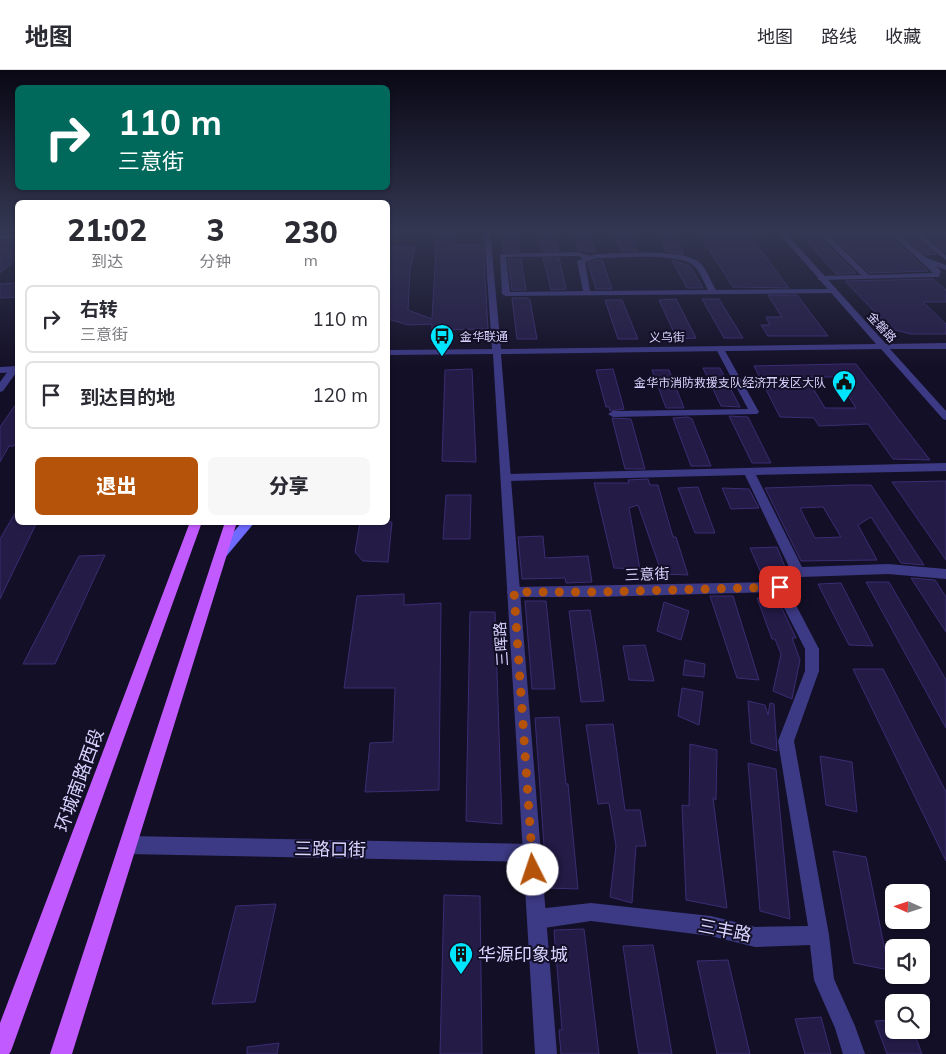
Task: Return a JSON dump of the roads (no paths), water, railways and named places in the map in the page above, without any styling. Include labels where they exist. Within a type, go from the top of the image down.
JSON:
[{"type":"main road","name":"环城南路西段","points":[[0,1050],[195,525]]},
{"type":"main road","points":[[61,1054],[230,525]]},
{"type":"main road","points":[[220,556],[246,525]]},
{"type":"street","name":"三晖路","points":[[490,277],[507,477],[546,1054]]},
{"type":"street","points":[[504,277],[506,294],[833,291]]},
{"type":"street","points":[[583,277],[587,293]]},
{"type":"street","points":[[705,277],[714,292]]},
{"type":"street","points":[[821,278],[873,277]]},
{"type":"street","name":"金磐路","points":[[821,278],[946,417]]},
{"type":"street","name":"义乌街","points":[[390,353],[946,346]]},
{"type":"street","points":[[614,414],[754,412],[720,349]]},
{"type":"street","points":[[0,370],[15,369]]},
{"type":"street","points":[[0,389],[15,370]]},
{"type":"street","points":[[507,477],[946,467]]},
{"type":"street","points":[[748,472],[798,572]]},
{"type":"street","points":[[854,1054],[845,1026],[824,980],[819,935],[786,741],[812,671],[812,649],[780,587],[798,572],[888,569],[946,574]]},
{"type":"street","name":"三意街","points":[[514,592],[598,592],[780,587]]},
{"type":"street","name":"三路口街","points":[[128,845],[532,853]]},
{"type":"street","name":"三丰路","points":[[537,919],[591,912],[711,926],[755,937],[819,935]]},
{"type":"place","name":"金华联通","points":[[442,357]]},
{"type":"place","name":"金华市消防救援支队经济开发区大队","points":[[844,403]]},
{"type":"place","name":"华源印象城","points":[[461,975]]}]
